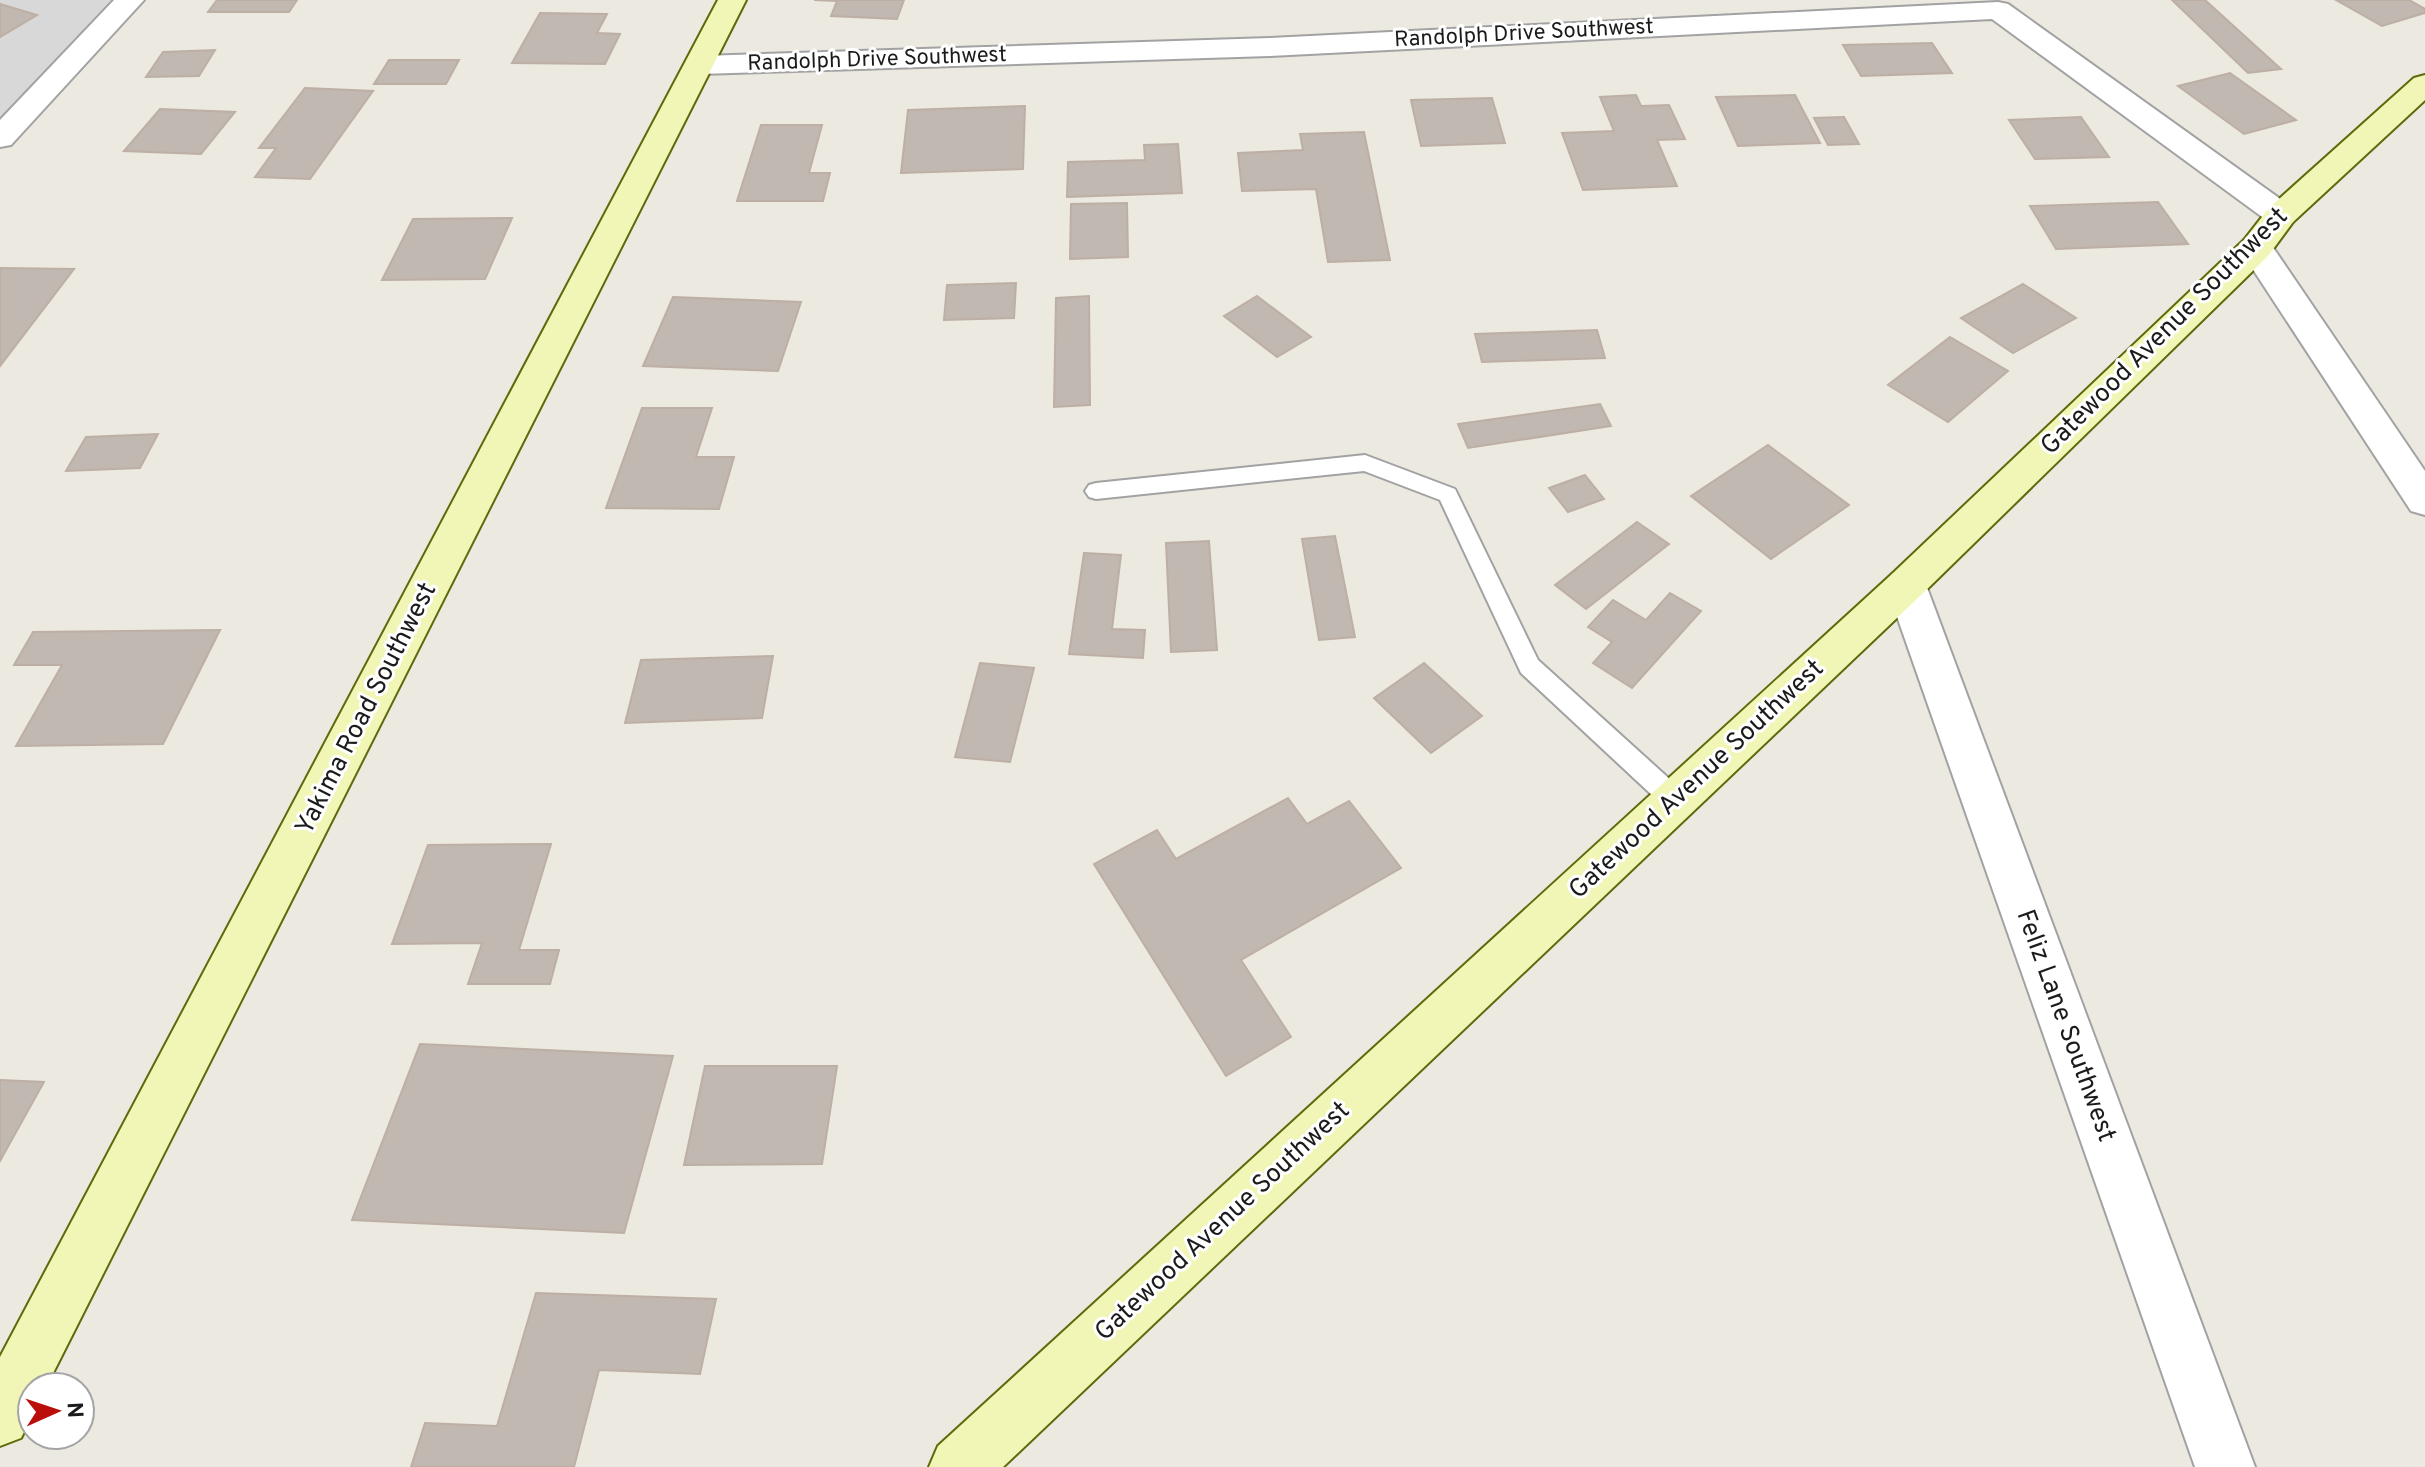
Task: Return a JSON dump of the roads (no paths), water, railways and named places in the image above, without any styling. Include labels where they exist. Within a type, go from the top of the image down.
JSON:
[{"type":"street","points":[[0,138],[130,0]]},
{"type":"street","name":"Yakima Road Southwest","points":[[0,1417],[732,0]]},
{"type":"street","name":"Randolph Drive Southwest","points":[[701,65],[1270,47],[1998,10],[2269,232]]},
{"type":"street","name":"Gatewood Avenue Southwest","points":[[959,1467],[1906,585],[2425,84]]},
{"type":"street","points":[[2269,232],[2425,501]]},
{"type":"street","name":"Feliz Lane Southwest","points":[[1906,585],[2225,1467]]},
{"type":"lane","points":[[1096,491],[1365,463],[1448,495],[1529,666],[1676,801]]}]
